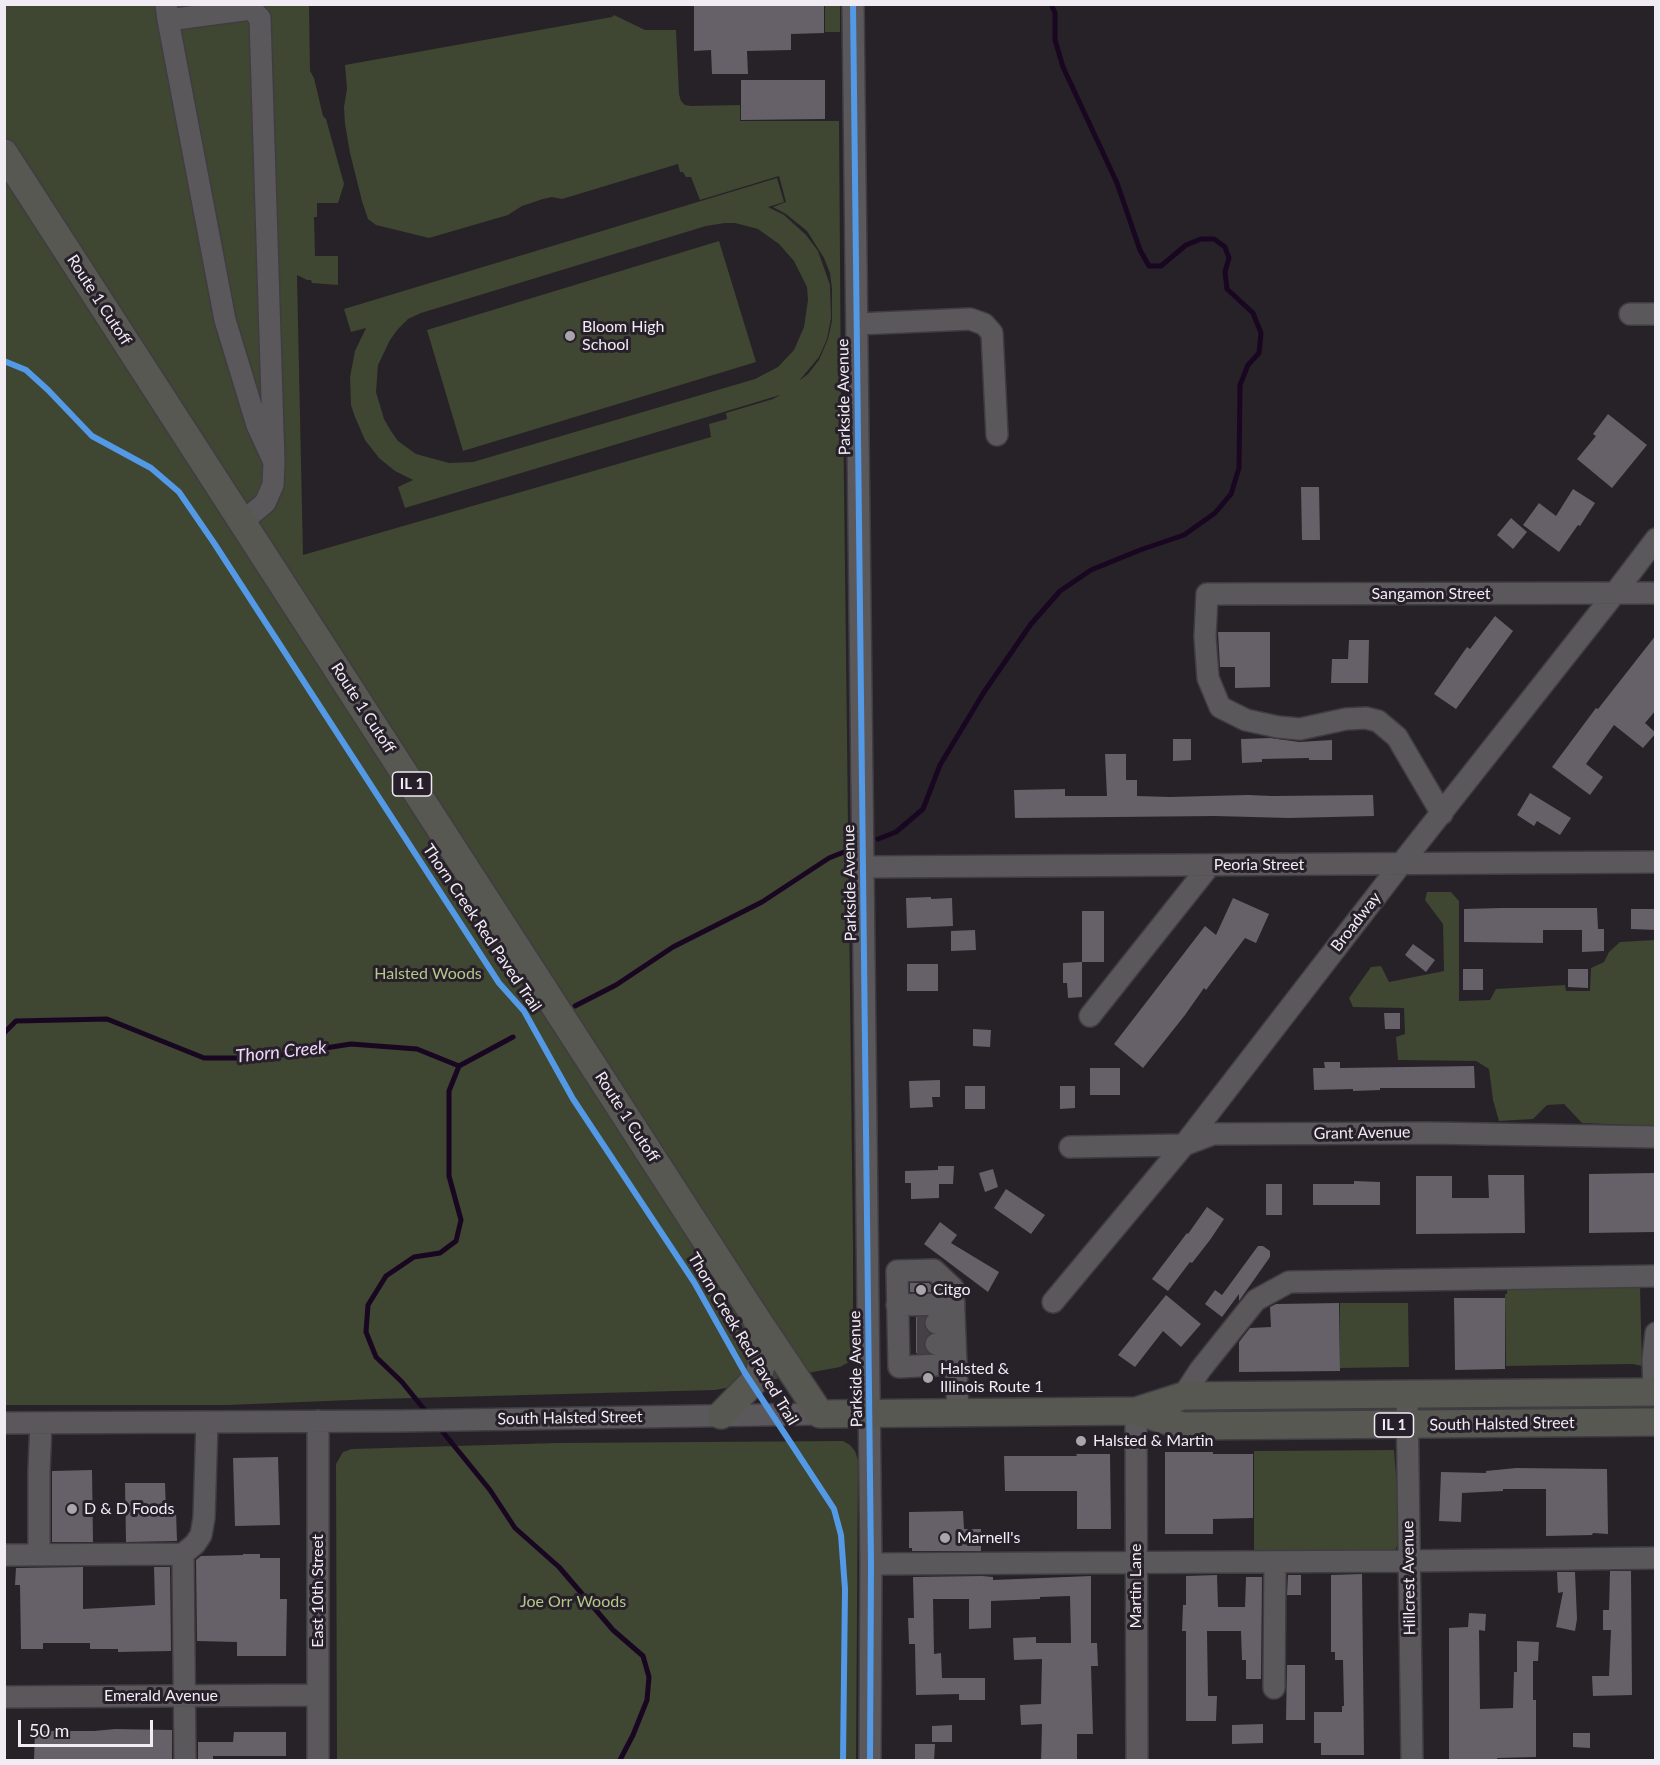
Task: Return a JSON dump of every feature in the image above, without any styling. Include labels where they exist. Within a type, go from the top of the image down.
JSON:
[{"type":"main road","name":"Route 1 Cutoff","points":[[4,153],[820,1414]]},
{"type":"main road","points":[[721,1415],[759,1376],[763,1354],[756,1318]]},
{"type":"main road","name":"South Halsted Street","points":[[820,1414],[1136,1411],[1183,1396],[1655,1392]]},
{"type":"main road","name":"South Halsted Street","points":[[1136,1411],[1183,1426],[1656,1422]]},
{"type":"street","name":"Parkside Avenue","points":[[853,4],[870,1413],[870,1761]]},
{"type":"street","points":[[242,522],[265,503],[273,485],[274,462],[260,18],[251,9],[167,13],[225,320],[257,425],[274,462]]},
{"type":"street","points":[[1630,314],[1656,314]]},
{"type":"street","points":[[857,324],[970,319],[984,324],[992,333],[997,435]]},
{"type":"street","name":"Broadway","points":[[1053,1302],[1184,1145],[1656,539]]},
{"type":"street","name":"Sangamon Street","points":[[1442,814],[1397,737],[1378,721],[1366,717],[1300,729],[1278,728],[1246,720],[1220,707],[1208,678],[1205,637],[1207,594],[1656,592]]},
{"type":"street","name":"Peoria Street","points":[[863,867],[1656,862]]},
{"type":"street","points":[[1089,1016],[1210,865]]},
{"type":"street","name":"Grant Avenue","points":[[1070,1147],[1184,1145],[1213,1134],[1429,1133],[1656,1137]]},
{"type":"street","points":[[1183,1396],[1200,1370],[1256,1300],[1289,1282],[1656,1276]]},
{"type":"street","points":[[869,1319],[921,1329],[956,1365],[957,1412]]},
{"type":"street","points":[[869,1355],[921,1329]]},
{"type":"street","points":[[921,1329],[899,1367],[956,1365]]},
{"type":"street","points":[[1655,1392],[1653,1360],[1656,1333]]},
{"type":"street","name":"Hillcrest Avenue","points":[[1407,1395],[1412,1761]]},
{"type":"street","name":"Martin Lane","points":[[1136,1411],[1137,1761]]},
{"type":"street","name":"South Halsted Street","points":[[4,1423],[399,1421],[820,1414]]},
{"type":"street","name":"East 10th Street","points":[[318,1421],[318,1761]]},
{"type":"street","points":[[4,1555],[183,1554],[195,1544],[201,1535],[204,1518],[207,1422]]},
{"type":"street","points":[[39,1555],[41,1423]]},
{"type":"street","points":[[183,1554],[185,1761]]},
{"type":"street","points":[[871,1564],[1656,1558]]},
{"type":"street","points":[[1274,1688],[1275,1562]]},
{"type":"street","name":"Emerald Avenue","points":[[4,1697],[318,1695]]},
{"type":"green space","name":"Halsted Woods","points":[[4,5],[309,5],[310,71],[314,78],[344,184],[338,203],[317,203],[317,217],[314,217],[315,256],[338,256],[338,285],[312,283],[311,280],[297,275],[303,555],[711,437],[709,424],[727,419],[726,413],[780,395],[405,508],[398,487],[413,480],[395,471],[379,458],[365,440],[351,405],[350,377],[355,351],[366,328],[351,332],[344,309],[777,178],[784,202],[768,207],[784,215],[806,235],[818,251],[830,285],[831,318],[827,339],[819,357],[799,381],[819,360],[828,339],[832,321],[830,273],[824,258],[807,231],[773,207],[786,202],[779,176],[700,200],[691,177],[686,177],[683,172],[680,172],[678,164],[562,199],[552,197],[543,199],[522,206],[508,215],[429,238],[376,225],[368,219],[350,153],[344,107],[347,89],[345,65],[614,15],[645,30],[676,30],[679,94],[685,105],[740,105],[740,121],[839,121],[853,1245],[853,1352],[849,1362],[840,1367],[715,1390],[228,1405],[5,1405]],"holes":[[[735,223],[758,229],[779,244],[794,261],[807,287],[808,300],[804,327],[794,350],[778,367],[755,379],[473,462],[449,463],[416,454],[398,441],[384,419],[376,392],[378,365],[390,340],[408,319],[421,313],[706,226]]]},
{"type":"green space","points":[[825,5],[840,5],[840,32],[825,32]]},
{"type":"green space","points":[[719,241],[756,362],[463,451],[427,330]]},
{"type":"green space","points":[[1427,892],[1451,892],[1459,901],[1459,1001],[1490,1000],[1496,989],[1565,985],[1566,991],[1590,991],[1591,968],[1604,962],[1609,952],[1620,942],[1655,940],[1655,1126],[1582,1123],[1564,1104],[1547,1105],[1533,1119],[1499,1121],[1493,1100],[1489,1069],[1476,1061],[1398,1060],[1396,1037],[1405,1034],[1404,1008],[1353,1007],[1349,998],[1371,967],[1381,966],[1389,982],[1444,971],[1443,924],[1425,900]]},
{"type":"green space","points":[[1507,1286],[1640,1286],[1642,1366],[1633,1364],[1506,1366],[1505,1294],[1507,1294]]},
{"type":"green space","points":[[1340,1303],[1408,1303],[1409,1367],[1340,1368]]},
{"type":"green space","name":"Joe Orr Woods","points":[[843,1441],[855,1451],[858,1460],[856,1760],[337,1760],[336,1464],[343,1452],[352,1449],[557,1443]]},
{"type":"green space","points":[[1394,1450],[1397,1488],[1397,1546],[1395,1551],[1254,1555],[1254,1451]]},
{"type":"building","points":[[694,4],[824,4],[824,33],[791,34],[791,50],[747,51],[748,74],[712,74],[711,50],[694,51]]},
{"type":"building","points":[[741,80],[825,80],[825,119],[741,120]]},
{"type":"building","points":[[1608,414],[1647,445],[1612,488],[1577,459],[1596,436],[1593,434]]},
{"type":"building","points":[[1301,487],[1319,487],[1320,540],[1302,540]]},
{"type":"building","points":[[1573,489],[1595,503],[1559,552],[1523,525],[1539,503],[1556,516]]},
{"type":"building","points":[[1511,518],[1527,532],[1513,549],[1497,535]]},
{"type":"building","points":[[1495,616],[1513,631],[1456,709],[1434,694],[1467,647],[1470,649]]},
{"type":"building","points":[[1218,632],[1270,632],[1270,687],[1235,688],[1235,667],[1220,667]]},
{"type":"building","points":[[1656,635],[1656,710],[1645,723],[1656,733],[1643,748],[1614,725],[1586,764],[1603,777],[1590,795],[1552,767],[1596,708],[1598,709]]},
{"type":"building","points":[[1349,640],[1369,640],[1368,683],[1331,683],[1332,659],[1348,659]]},
{"type":"building","points":[[1270,738],[1299,742],[1332,740],[1332,760],[1262,759],[1262,762],[1242,763],[1241,739]]},
{"type":"building","points":[[1173,739],[1191,739],[1191,760],[1173,761]]},
{"type":"building","points":[[1105,754],[1126,754],[1126,780],[1137,780],[1137,796],[1373,795],[1374,816],[1015,818],[1014,790],[1065,789],[1065,796],[1107,796]]},
{"type":"building","points":[[1530,793],[1571,818],[1560,835],[1537,821],[1534,826],[1517,815]]},
{"type":"building","points":[[931,897],[931,899],[952,898],[953,926],[907,928],[906,898]]},
{"type":"building","points":[[1233,898],[1269,914],[1256,943],[1245,938],[1143,1068],[1114,1044],[1205,926],[1216,935]]},
{"type":"building","points":[[1597,908],[1598,929],[1604,929],[1604,951],[1582,952],[1582,930],[1543,930],[1543,943],[1464,942],[1464,909]]},
{"type":"building","points":[[1631,909],[1656,909],[1656,930],[1631,929]]},
{"type":"building","points":[[1082,911],[1104,911],[1104,962],[1082,962]]},
{"type":"building","points":[[975,930],[976,950],[951,951],[951,931]]},
{"type":"building","points":[[1413,944],[1435,960],[1426,972],[1405,955]]},
{"type":"building","points":[[1082,962],[1082,997],[1068,998],[1067,983],[1063,983],[1063,963]]},
{"type":"building","points":[[907,964],[938,964],[938,991],[907,991]]},
{"type":"building","points":[[1463,969],[1483,969],[1483,990],[1463,990]]},
{"type":"building","points":[[1568,969],[1588,969],[1588,988],[1568,987]]},
{"type":"building","points":[[1384,1013],[1400,1013],[1400,1029],[1385,1029]]},
{"type":"building","points":[[973,1029],[991,1030],[990,1047],[973,1046]]},
{"type":"building","points":[[1324,1062],[1340,1062],[1340,1068],[1474,1066],[1475,1088],[1314,1090],[1313,1068],[1325,1068]]},
{"type":"building","points":[[1090,1068],[1120,1068],[1120,1095],[1090,1095]]},
{"type":"building","points":[[940,1080],[940,1097],[932,1097],[933,1107],[910,1108],[909,1081]]},
{"type":"building","points":[[965,1086],[985,1086],[985,1109],[965,1109]]},
{"type":"building","points":[[1060,1086],[1075,1086],[1075,1108],[1060,1109]]},
{"type":"building","points":[[938,1166],[954,1166],[953,1184],[939,1184],[939,1198],[911,1199],[911,1183],[905,1183],[905,1171],[938,1170]]},
{"type":"building","points":[[993,1169],[998,1187],[985,1192],[979,1173]]},
{"type":"building","points":[[1655,1173],[1655,1232],[1589,1233],[1589,1174]]},
{"type":"building","points":[[1488,1175],[1524,1175],[1525,1233],[1416,1234],[1416,1176],[1452,1176],[1452,1198],[1489,1198]]},
{"type":"building","points":[[1354,1181],[1380,1182],[1380,1205],[1313,1205],[1313,1184],[1354,1184]]},
{"type":"building","points":[[1266,1184],[1282,1184],[1282,1215],[1266,1215]]},
{"type":"building","points":[[1006,1189],[1045,1215],[1031,1234],[994,1208]]},
{"type":"building","points":[[1207,1207],[1224,1219],[1210,1240],[1168,1291],[1152,1279]]},
{"type":"building","points":[[940,1222],[957,1235],[951,1243],[999,1272],[988,1292],[924,1244]]},
{"type":"building","points":[[1258,1246],[1263,1246],[1270,1251],[1270,1257],[1239,1301],[1239,1294],[1222,1317],[1205,1304],[1215,1290],[1222,1295]]},
{"type":"building","points":[[910,1283],[929,1283],[938,1292],[910,1292]]},
{"type":"building","points":[[1166,1295],[1201,1324],[1181,1347],[1163,1331],[1135,1367],[1118,1355]]},
{"type":"building","points":[[1454,1298],[1505,1298],[1505,1369],[1455,1370]]},
{"type":"building","points":[[1339,1303],[1340,1371],[1239,1372],[1239,1342],[1250,1328],[1271,1327],[1270,1307],[1276,1304]]},
{"type":"building","points":[[916,1317],[925,1317],[923,1324],[929,1333],[923,1345],[927,1353],[916,1353]]},
{"type":"building","points":[[1165,1452],[1253,1454],[1253,1518],[1213,1519],[1213,1534],[1165,1534]]},
{"type":"building","points":[[1076,1454],[1110,1454],[1111,1529],[1077,1529],[1077,1491],[1005,1491],[1004,1456],[1077,1456]]},
{"type":"building","points":[[278,1457],[280,1525],[235,1526],[233,1458]]},
{"type":"building","points":[[1516,1468],[1607,1469],[1608,1534],[1546,1536],[1546,1489],[1503,1489],[1503,1491],[1462,1493],[1461,1522],[1439,1521],[1441,1472],[1486,1473],[1486,1471]]},
{"type":"building","name":"D & D Foods","points":[[92,1470],[93,1542],[52,1542],[52,1471]]},
{"type":"building","points":[[125,1483],[165,1483],[166,1512],[176,1511],[177,1541],[126,1542]]},
{"type":"building","name":"Marnell's","points":[[963,1511],[964,1529],[981,1529],[981,1551],[912,1551],[912,1548],[909,1548],[909,1512]]},
{"type":"building","points":[[260,1554],[260,1558],[280,1558],[280,1599],[287,1599],[286,1656],[237,1656],[237,1642],[197,1641],[196,1560],[201,1556]]},
{"type":"building","points":[[83,1567],[83,1609],[155,1605],[154,1567],[170,1567],[171,1651],[118,1652],[118,1649],[90,1649],[90,1643],[43,1643],[43,1649],[21,1649],[20,1585],[15,1585],[16,1568]]},
{"type":"building","points":[[1610,1571],[1631,1571],[1632,1695],[1593,1696],[1592,1676],[1609,1676],[1611,1630],[1603,1630],[1603,1610],[1609,1610]]},
{"type":"building","points":[[1557,1572],[1575,1572],[1577,1619],[1575,1631],[1556,1627],[1563,1592],[1558,1593]]},
{"type":"building","points":[[1362,1574],[1364,1755],[1321,1755],[1321,1743],[1314,1743],[1314,1712],[1342,1712],[1342,1706],[1344,1706],[1343,1660],[1335,1660],[1335,1652],[1331,1652],[1331,1575]]},
{"type":"building","points":[[1217,1575],[1218,1607],[1245,1607],[1246,1577],[1262,1577],[1261,1679],[1246,1679],[1246,1660],[1242,1660],[1241,1631],[1207,1631],[1208,1696],[1217,1696],[1216,1721],[1186,1721],[1186,1631],[1182,1631],[1183,1605],[1186,1605],[1186,1576]]},
{"type":"building","points":[[1288,1575],[1301,1575],[1301,1595],[1287,1595]]},
{"type":"building","points":[[1091,1576],[1091,1643],[1097,1643],[1098,1666],[1091,1666],[1093,1734],[1077,1734],[1077,1761],[1041,1761],[1042,1724],[1021,1725],[1020,1705],[1041,1704],[1042,1659],[1014,1660],[1013,1638],[1036,1637],[1036,1643],[1071,1643],[1070,1596],[991,1601],[991,1628],[969,1629],[969,1599],[933,1599],[934,1654],[941,1653],[942,1678],[985,1678],[985,1700],[959,1700],[959,1694],[916,1695],[915,1644],[909,1644],[908,1618],[914,1618],[913,1577],[993,1577],[993,1580]]},
{"type":"building","points":[[1469,1613],[1486,1614],[1485,1631],[1479,1630],[1480,1709],[1513,1708],[1514,1672],[1517,1672],[1517,1641],[1539,1642],[1538,1661],[1533,1661],[1536,1757],[1497,1758],[1497,1761],[1449,1761],[1449,1628],[1468,1627]]},
{"type":"building","points":[[1287,1665],[1305,1665],[1305,1720],[1286,1720]]},
{"type":"building","points":[[1263,1724],[1263,1743],[1232,1744],[1232,1725]]},
{"type":"building","points":[[952,1725],[952,1742],[932,1742],[932,1726]]},
{"type":"building","points":[[172,1730],[172,1761],[34,1761],[35,1731]]},
{"type":"building","points":[[234,1732],[286,1732],[286,1756],[213,1756],[213,1761],[198,1761],[198,1742],[233,1742]]},
{"type":"building","points":[[1573,1733],[1590,1733],[1590,1748],[1573,1747]]},
{"type":"building","points":[[915,1744],[935,1744],[934,1761],[915,1761]]},
{"type":"waterway","points":[[878,839],[896,832],[923,809],[940,765],[984,692],[1031,624],[1060,591],[1091,570],[1184,535],[1215,513],[1231,494],[1239,468],[1240,385],[1248,365],[1259,353],[1261,333],[1253,313],[1227,289],[1225,272],[1229,258],[1225,247],[1214,239],[1201,239],[1186,245],[1161,266],[1149,266],[1140,250],[1117,183],[1063,67],[1055,40],[1055,13],[1051,4]]},
{"type":"waterway","points":[[575,1006],[616,985],[673,947],[762,902],[829,858],[849,850]]},
{"type":"waterway","name":"Thorn Creek","points":[[4,1033],[16,1021],[107,1019],[204,1058],[261,1058],[351,1044],[417,1049],[459,1066]]},
{"type":"waterway","points":[[428,1414],[402,1382],[376,1357],[366,1332],[368,1305],[386,1276],[414,1257],[440,1253],[456,1241],[461,1220],[449,1176],[449,1091],[459,1066],[513,1037]]},
{"type":"waterway","points":[[438,1426],[490,1490],[515,1528],[559,1567],[613,1630],[643,1656],[649,1677],[647,1700],[620,1760]]},
{"type":"tunnel","points":[[917,1323],[936,1323]]},
{"type":"tunnel","points":[[917,1344],[936,1344]]},
{"type":"cycle path","points":[[853,4],[871,1564],[870,1760]]},
{"type":"cycle path","name":"Thorn Creek Red Paved Trail","points":[[4,361],[26,370],[92,436],[151,468],[179,492],[499,983],[524,1011],[573,1099],[694,1282],[745,1373],[834,1509],[841,1535],[845,1589],[843,1760]]},
{"type":"place","name":"Bloom High School","points":[[570,336]]},
{"type":"place","name":"Citgo","points":[[921,1290]]},
{"type":"place","name":"Halsted & Illinois Route 1","points":[[928,1378]]},
{"type":"place","name":"Halsted & Martin","points":[[1081,1441]]},
{"type":"place","name":"D & D Foods","points":[[72,1509]]},
{"type":"place","name":"Marnell's","points":[[945,1538]]}]
